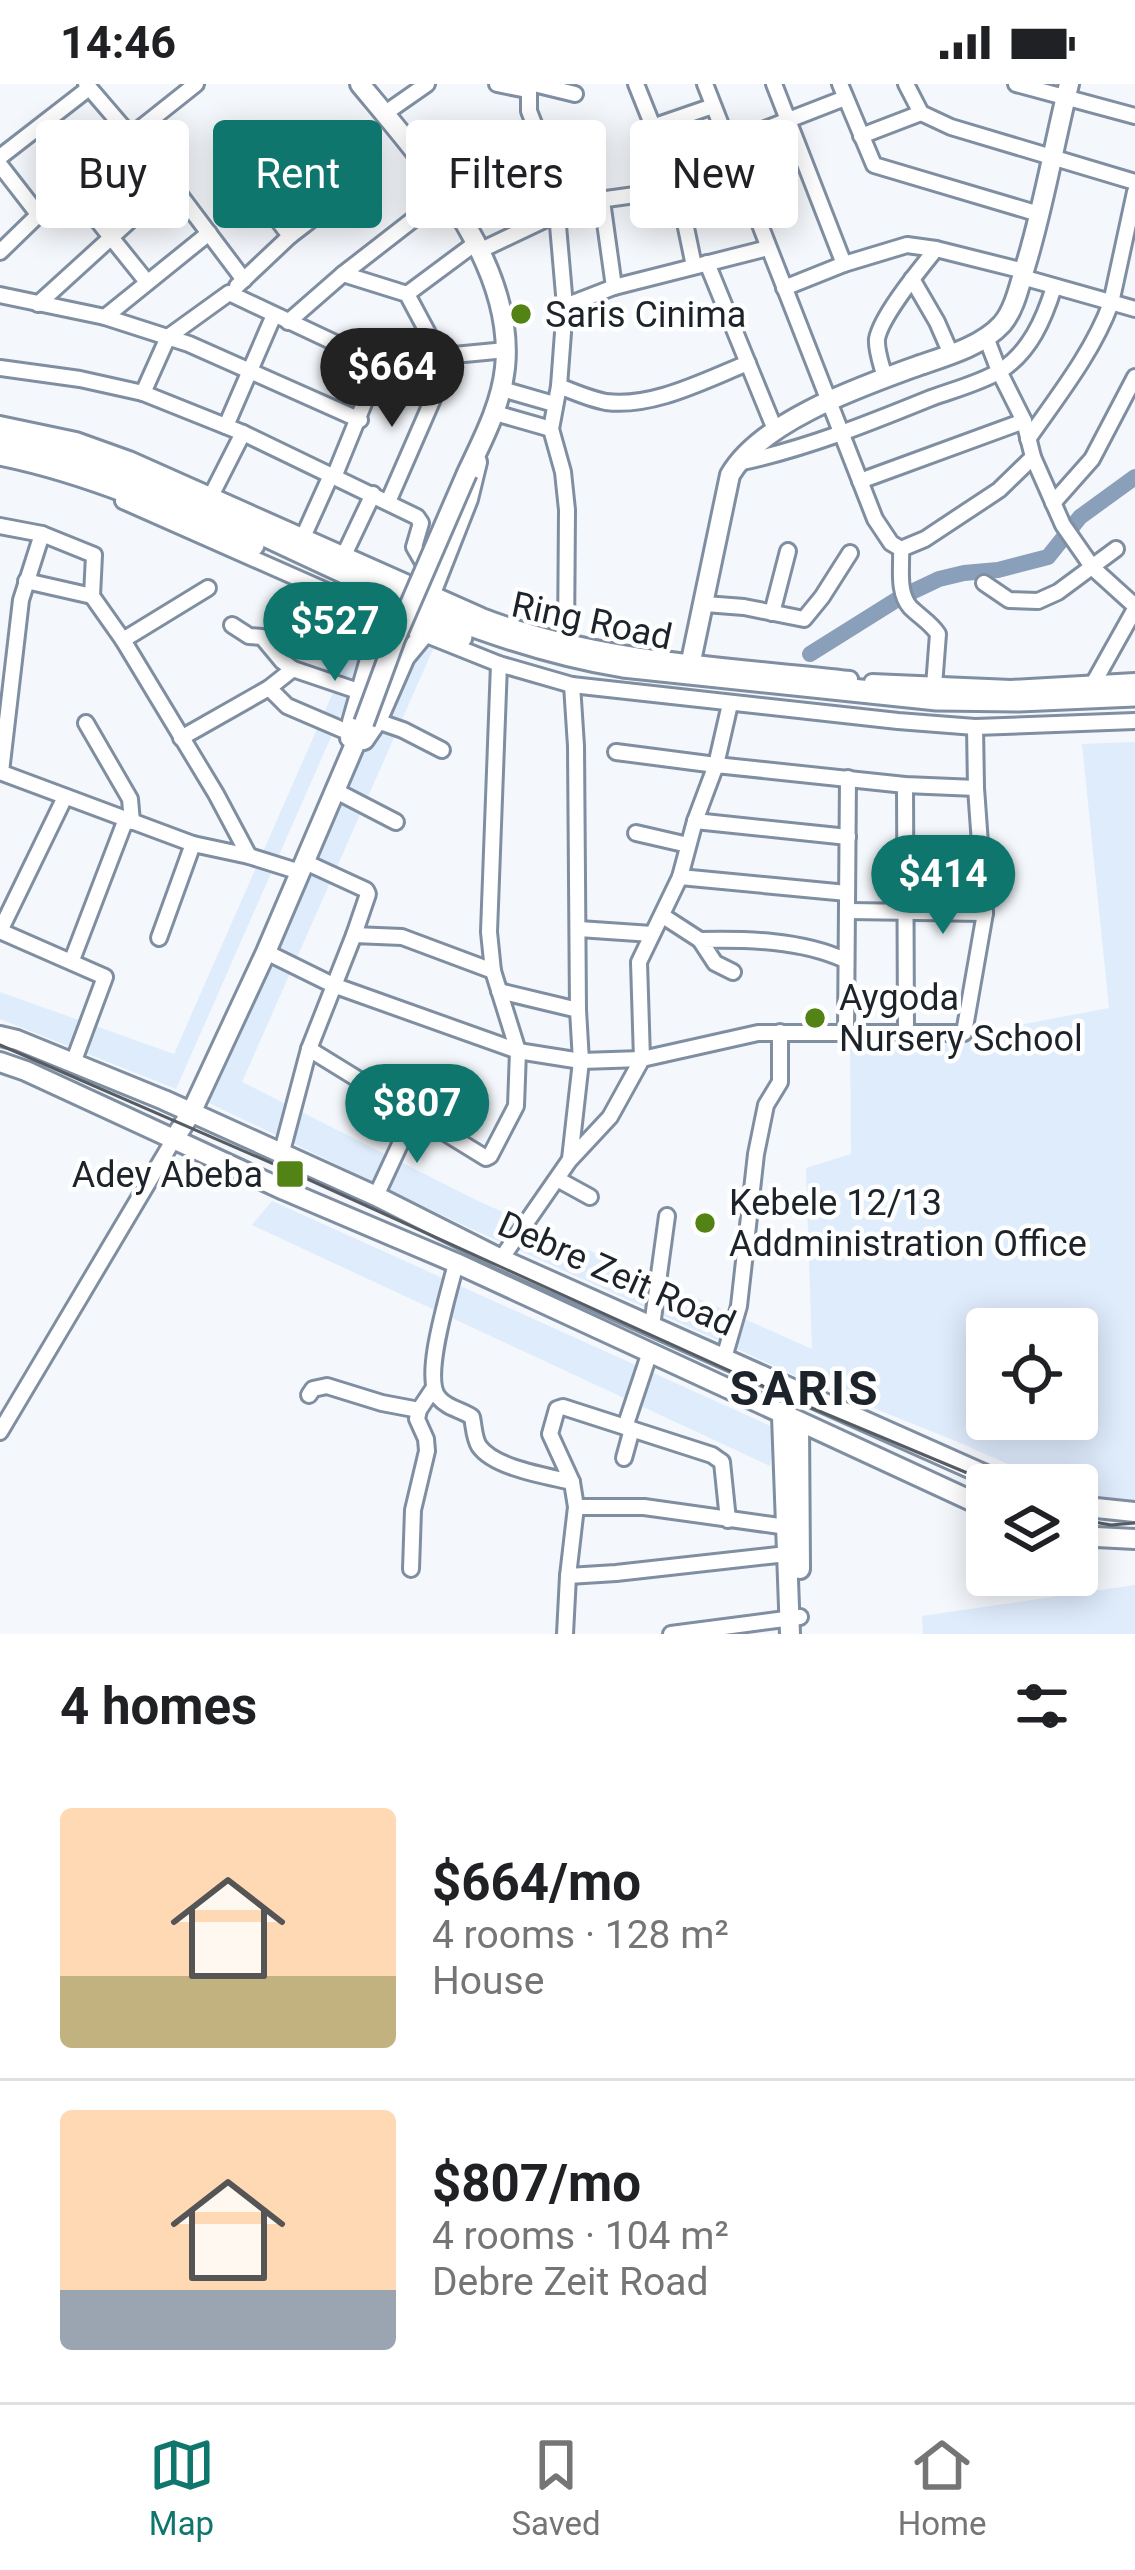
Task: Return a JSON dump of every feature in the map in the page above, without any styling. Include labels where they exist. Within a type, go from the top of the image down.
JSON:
[{"type":"highway","name":"Ring Road","points":[[0,439],[99,463],[478,629],[574,658],[937,699],[1135,695]]},
{"type":"highway","name":"Ring Road","points":[[0,454],[93,478],[456,635],[578,671],[882,709],[1003,713],[1135,708]]},
{"type":"main road","points":[[360,84],[406,142]]},
{"type":"main road","points":[[691,661],[730,475],[738,463],[829,399],[951,354],[986,337],[1003,322],[1040,214],[1067,91]]},
{"type":"main road","points":[[174,1139],[266,952],[361,732],[425,566],[495,413],[506,350],[501,302],[468,228]]},
{"type":"main road","points":[[431,593],[476,476],[477,452]]},
{"type":"main road","points":[[361,732],[361,692],[375,642],[377,614]]},
{"type":"main road","points":[[361,732],[424,634]]},
{"type":"main road","name":"Debre Zeit Road","points":[[0,1036],[164,1100],[502,1259],[966,1467]]},
{"type":"main road","name":"Debre Zeit Road","points":[[0,1062],[456,1263],[966,1498]]},
{"type":"main road","points":[[151,1128],[164,1100]]},
{"type":"main road","points":[[791,1419],[787,1554],[795,1626]]},
{"type":"main road","points":[[791,1419],[795,1626]]},
{"type":"main road","points":[[1098,1508],[1135,1512]]},
{"type":"main road","points":[[1098,1536],[1135,1539]]},
{"type":"street","points":[[167,84],[178,99]]},
{"type":"street","points":[[151,120],[196,84]]},
{"type":"street","points":[[384,113],[428,84]]},
{"type":"street","points":[[497,84],[575,94]]},
{"type":"street","points":[[636,84],[649,120]]},
{"type":"street","points":[[704,84],[718,120]]},
{"type":"street","points":[[774,84],[790,120]]},
{"type":"street","points":[[906,84],[921,113],[965,133],[1135,182]]},
{"type":"street","points":[[1020,85],[1067,91],[1135,116]]},
{"type":"street","points":[[36,211],[0,161],[88,86],[117,120]]},
{"type":"street","points":[[530,86],[532,120]]},
{"type":"street","points":[[792,120],[842,91],[871,159],[880,168],[1040,214]]},
{"type":"street","points":[[674,120],[712,106]]},
{"type":"street","points":[[861,136],[921,113]]},
{"type":"street","points":[[798,142],[844,264]]},
{"type":"street","points":[[1028,439],[1106,319],[1135,191]]},
{"type":"street","points":[[189,207],[244,280]]},
{"type":"street","points":[[0,251],[36,216]]},
{"type":"street","points":[[226,426],[281,318],[406,225]]},
{"type":"street","points":[[102,228],[147,283]]},
{"type":"street","points":[[38,304],[121,228]]},
{"type":"street","points":[[284,228],[290,236]]},
{"type":"street","points":[[143,392],[168,337],[229,293],[300,228]]},
{"type":"street","points":[[407,294],[479,246],[518,228]]},
{"type":"street","points":[[558,228],[565,306],[551,429],[567,510],[566,643]]},
{"type":"street","points":[[606,228],[614,286]]},
{"type":"street","points":[[689,228],[700,264],[776,432]]},
{"type":"street","points":[[761,228],[860,481],[884,535],[901,549]]},
{"type":"street","points":[[105,317],[209,233]]},
{"type":"street","points":[[784,288],[898,246],[936,249],[1135,309]]},
{"type":"street","points":[[565,306],[614,286],[768,248]]},
{"type":"street","points":[[886,378],[878,335],[936,249]]},
{"type":"street","points":[[343,274],[407,294],[430,337],[454,355],[506,350]]},
{"type":"street","points":[[912,279],[951,354]]},
{"type":"street","points":[[738,463],[842,434],[999,371],[1029,343],[1054,287]]},
{"type":"street","points":[[229,293],[436,392]]},
{"type":"street","points":[[0,295],[105,317],[168,337],[360,420]]},
{"type":"street","points":[[986,337],[1066,531],[1094,568],[1135,607],[1093,684]]},
{"type":"street","points":[[388,502],[454,355]]},
{"type":"street","points":[[559,386],[592,399],[620,403],[675,392],[748,363]]},
{"type":"street","points":[[304,535],[360,420],[380,364]]},
{"type":"street","points":[[0,368],[143,392],[373,494],[417,517],[421,523],[414,547],[425,566]]},
{"type":"street","points":[[1053,503],[1092,459],[1135,377]]},
{"type":"street","points":[[502,389],[554,404]]},
{"type":"street","points":[[495,413],[551,429]]},
{"type":"street","points":[[860,481],[1024,421]]},
{"type":"street","name":"Ring Road","points":[[0,424],[76,440],[129,458],[501,623],[566,643],[872,682],[1011,688],[1135,681]]},
{"type":"street","points":[[212,494],[243,434]]},
{"type":"street","points":[[901,549],[925,539],[999,490],[1033,457]]},
{"type":"street","name":"Ring Road","points":[[0,465],[130,504],[424,634],[499,664],[572,685],[975,727],[1135,721]]},
{"type":"street","points":[[345,553],[373,494]]},
{"type":"street","points":[[0,526],[42,534],[94,555],[92,596],[216,794],[249,856]]},
{"type":"street","points":[[42,534],[26,581],[0,772],[193,844],[302,867],[368,894],[309,1049],[281,1155]]},
{"type":"street","points":[[901,549],[903,591],[912,608],[936,628],[934,686]]},
{"type":"street","points":[[984,583],[1009,600],[1038,601],[1094,568],[1116,549]]},
{"type":"street","points":[[772,613],[788,551]]},
{"type":"street","points":[[705,604],[804,619],[850,553]]},
{"type":"street","points":[[26,581],[92,596]]},
{"type":"street","points":[[123,640],[208,588]]},
{"type":"street","points":[[232,625],[238,632],[262,637],[293,669],[361,692]]},
{"type":"street","points":[[309,1049],[488,1158],[516,1106],[518,1051],[493,971],[489,932],[499,664]]},
{"type":"street","points":[[181,738],[293,669]]},
{"type":"street","points":[[569,1161],[581,1061],[572,685]]},
{"type":"street","points":[[269,688],[287,706],[361,732],[442,750]]},
{"type":"street","points":[[502,1259],[569,1161],[610,1117],[642,1059],[639,962],[680,877],[730,704]]},
{"type":"street","points":[[72,960],[129,821],[130,799],[86,723]]},
{"type":"street","points":[[266,952],[333,985],[518,1051],[581,1061],[642,1059],[780,1032],[964,1033],[985,913],[975,727]]},
{"type":"street","points":[[616,752],[905,785],[976,788]]},
{"type":"street","points":[[847,1032],[848,778]]},
{"type":"street","points":[[905,785],[906,1032]]},
{"type":"street","points":[[336,790],[396,822]]},
{"type":"street","points":[[64,796],[0,931],[72,960],[106,981],[73,1063]]},
{"type":"street","points":[[695,820],[848,837]]},
{"type":"street","points":[[636,832],[688,845]]},
{"type":"street","points":[[159,938],[193,844]]},
{"type":"street","points":[[680,877],[847,892]]},
{"type":"street","points":[[848,911],[985,913]]},
{"type":"street","points":[[663,916],[700,940],[715,963],[733,972]]},
{"type":"street","points":[[579,929],[652,934]]},
{"type":"street","points":[[354,935],[402,937],[493,971]]},
{"type":"street","points":[[700,940],[817,948],[845,960]]},
{"type":"street","points":[[499,991],[578,1010]]},
{"type":"street","points":[[724,1358],[739,1306],[756,1154],[766,1105],[780,1082],[780,1032]]},
{"type":"street","points":[[376,1196],[414,1114]]},
{"type":"street","points":[[0,1432],[174,1139]]},
{"type":"street","points":[[559,1180],[590,1197]]},
{"type":"street","points":[[542,1199],[556,1210]]},
{"type":"street","points":[[652,1326],[667,1216]]},
{"type":"street","points":[[411,1568],[413,1510],[427,1451],[417,1419],[433,1389],[456,1263]]},
{"type":"street","points":[[624,1458],[650,1352]]},
{"type":"street","points":[[309,1396],[314,1389],[327,1386],[419,1410]]},
{"type":"street","points":[[433,1389],[440,1401],[472,1418],[482,1450],[494,1459],[572,1482]]},
{"type":"street","points":[[565,1634],[576,1508],[572,1482],[550,1434],[557,1409],[712,1455],[722,1462],[728,1520]]},
{"type":"street","points":[[576,1508],[644,1507],[787,1527]]},
{"type":"street","points":[[568,1576],[787,1554]]},
{"type":"street","points":[[671,1634],[795,1626]]},
{"type":"shaded area","points":[[372,604],[386,612],[176,1089],[0,1019],[0,992],[174,1054]]},
{"type":"shaded area","points":[[417,629],[438,638],[242,1082],[478,1201],[812,1349],[806,1168],[851,1154],[850,1033],[966,1035],[1109,1008],[1082,744],[1135,742],[1135,1506],[1098,1504],[1098,1464],[1008,1464],[814,1384],[461,1224],[207,1102]]},
{"type":"shaded area","points":[[272,1201],[775,1428],[770,1466],[252,1225]]},
{"type":"shaded area","points":[[1135,1585],[1135,1634],[923,1634],[922,1616],[1059,1596],[1098,1596],[1098,1590]]},
{"type":"waterway","points":[[810,654],[939,579],[1048,557],[1080,517],[1135,477]]},
{"type":"tram line","points":[[0,1045],[966,1472]]},
{"type":"tram line","points":[[1098,1523],[1135,1523]]},
{"type":"place","name":"Saris Cinima","points":[[521,314]]},
{"type":"place","name":"Aygoda Nursery School","points":[[815,1018]]},
{"type":"place","name":"Adey Abeba","points":[[290,1174]]},
{"type":"place","name":"Kebele 12/13 Addministration Office","points":[[705,1223]]},
{"type":"district","name":"SARIS","points":[[805,1388]]}]
